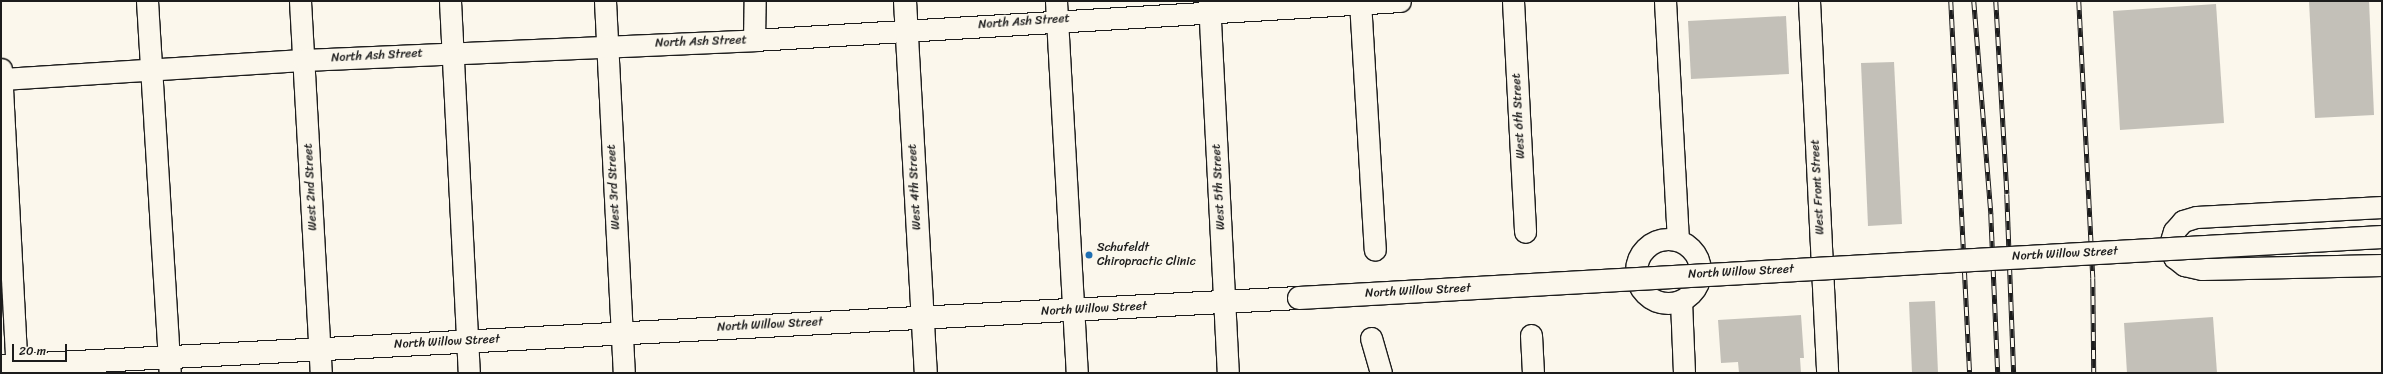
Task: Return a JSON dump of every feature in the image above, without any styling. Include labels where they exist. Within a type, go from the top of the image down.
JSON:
[{"type":"main road","name":"West 4th Street","points":[[905,1],[926,373]]},
{"type":"main road","name":"North Willow Street","points":[[12,368],[170,365],[320,349],[1300,298],[2382,237]]},
{"type":"street","points":[[147,1],[170,365]]},
{"type":"street","name":"West 2nd Street","points":[[300,1],[321,373]]},
{"type":"street","points":[[450,1],[469,373]]},
{"type":"street","name":"West 3rd Street","points":[[605,1],[624,373]]},
{"type":"street","points":[[754,40],[755,1]]},
{"type":"street","name":"North Ash Street","points":[[1,78],[303,60],[754,40],[906,30],[1056,11],[1400,1]]},
{"type":"street","name":"West 6th Street","points":[[1513,1],[1525,232]]},
{"type":"street","points":[[1665,1],[1678,240]]},
{"type":"street","name":"West Front Street","points":[[1809,1],[1827,373]]},
{"type":"street","points":[[1360,2],[1374,250]]},
{"type":"street","name":"West 5th Street","points":[[1209,6],[1228,373]]},
{"type":"street","points":[[1056,11],[1077,373]]},
{"type":"street","points":[[1,69],[12,368]]},
{"type":"street","points":[[2382,207],[2196,217],[2183,221],[2174,231],[2170,244],[2174,257],[2184,265],[2202,269],[2382,265]]},
{"type":"street","points":[[1664,239],[1678,240],[1688,245],[1698,257],[1700,270],[1699,281],[1690,295],[1681,302],[1661,303],[1649,298],[1641,290],[1636,278],[1639,256],[1645,248],[1664,239]]},
{"type":"street","name":"North Willow Street","points":[[1700,270],[1821,263]]},
{"type":"street","points":[[1681,302],[1684,373]]},
{"type":"street","points":[[1531,335],[1533,373]]},
{"type":"street","points":[[1371,338],[1381,373]]},
{"type":"building","points":[[2309,1],[2369,1],[2374,115],[2315,118]]},
{"type":"building","points":[[2216,4],[2224,123],[2120,130],[2113,11]]},
{"type":"building","points":[[1786,16],[1789,74],[1691,79],[1688,21]]},
{"type":"building","points":[[1894,62],[1902,224],[1868,226],[1861,63]]},
{"type":"building","points":[[1935,301],[1938,373],[1912,373],[1909,302]]},
{"type":"building","points":[[1801,315],[1804,358],[1800,358],[1801,373],[1739,373],[1738,362],[1721,363],[1718,320]]},
{"type":"building","points":[[2213,317],[2217,373],[2127,373],[2124,323]]},
{"type":"railway","points":[[1951,1],[1970,373]]},
{"type":"railway","points":[[1974,1],[1991,214],[1998,373]]},
{"type":"railway","points":[[1996,1],[2007,194],[2014,373]]},
{"type":"railway","points":[[2079,1],[2093,278],[2094,373]]},
{"type":"place","name":"Schufeldt Chiropractic Clinic","points":[[1089,255]]}]
